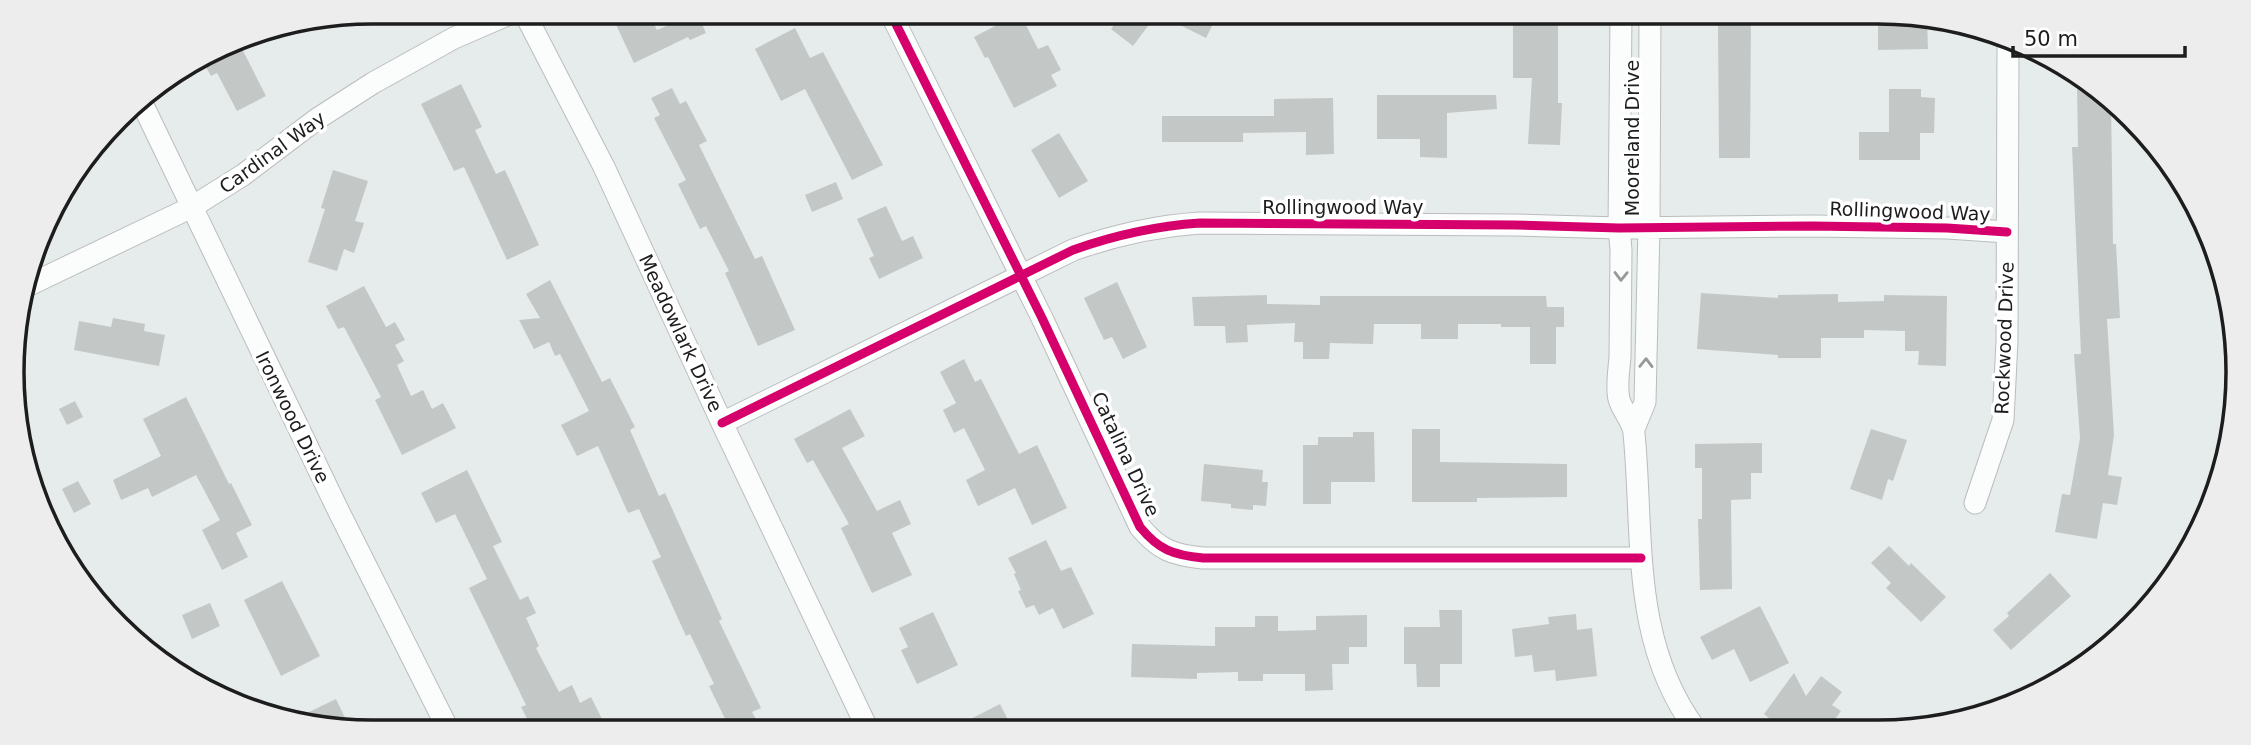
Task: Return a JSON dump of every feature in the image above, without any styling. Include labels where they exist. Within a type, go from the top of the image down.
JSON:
[{"type":"street","name":"Cardinal Way","points":[[36,282],[192,207],[243,176],[317,119],[373,83],[454,38],[486,24]]},
{"type":"street","name":"Meadowlark Drive","points":[[530,24],[604,167],[863,720]]},
{"type":"street","name":"Catalina Drive","points":[[896,24],[1098,435],[1140,527],[1151,540],[1165,550],[1183,556],[1214,558],[1641,558]]},
{"type":"street","name":"Mooreland Drive","points":[[1620,24],[1619,399],[1634,429],[1641,558],[1645,604],[1652,638],[1668,682],[1687,720]]},
{"type":"street","name":"Mooreland Drive","points":[[1634,429],[1645,402],[1650,24]]},
{"type":"street","name":"Rockwood Drive","points":[[1975,503],[2003,420],[2007,341],[2008,50]]},
{"type":"street","name":"Ironwood Drive","points":[[145,109],[339,512],[443,720]]},
{"type":"street","name":"Rollingwood Way","points":[[722,423],[1073,250],[1134,230],[1166,225],[1200,223],[1619,228],[1947,228],[2007,232]]},
{"type":"building","points":[[616,24],[654,24],[657,30],[671,24],[702,24],[706,33],[690,40],[688,37],[634,63]]},
{"type":"building","points":[[999,24],[1026,24],[1038,49],[1048,45],[1061,70],[1051,75],[1057,86],[1014,108],[988,57],[985,58],[974,37]]},
{"type":"building","points":[[1115,24],[1150,24],[1133,46],[1111,29]]},
{"type":"building","points":[[1180,24],[1213,24],[1206,38]]},
{"type":"building","points":[[1513,24],[1558,24],[1558,103],[1562,103],[1560,145],[1528,144],[1532,78],[1513,78]]},
{"type":"building","points":[[1718,24],[1751,24],[1750,158],[1719,158]]},
{"type":"building","points":[[1878,24],[1927,28],[1928,49],[1878,50]]},
{"type":"building","points":[[795,28],[810,58],[823,52],[883,165],[852,180],[805,89],[781,101],[755,49]]},
{"type":"building","points":[[242,50],[266,96],[237,111],[217,73],[211,76],[206,67]]},
{"type":"building","points":[[461,84],[482,127],[475,130],[496,174],[505,170],[539,245],[507,260],[464,167],[454,171],[421,104]]},
{"type":"building","points":[[2077,87],[2111,114],[2113,244],[2116,244],[2120,318],[2107,319],[2114,435],[2108,475],[2122,477],[2117,505],[2103,503],[2097,539],[2055,532],[2062,494],[2070,495],[2080,438],[2074,354],[2081,354],[2072,147],[2078,147]]},
{"type":"building","points":[[672,88],[680,104],[686,101],[707,141],[699,145],[755,259],[762,256],[795,330],[758,346],[725,273],[729,271],[706,226],[700,229],[678,184],[686,180],[654,118],[660,115],[651,98]]},
{"type":"building","points":[[1889,89],[1921,89],[1921,97],[1935,98],[1934,133],[1920,133],[1920,160],[1859,160],[1859,132],[1889,132]]},
{"type":"building","points":[[1377,95],[1496,95],[1497,109],[1447,113],[1447,158],[1420,157],[1420,139],[1377,139]]},
{"type":"building","points":[[1333,98],[1334,154],[1306,155],[1306,132],[1243,133],[1243,142],[1162,142],[1162,116],[1274,116],[1274,99]]},
{"type":"building","points":[[1059,133],[1088,181],[1059,198],[1031,150]]},
{"type":"building","points":[[333,170],[368,181],[355,221],[364,223],[354,253],[344,249],[337,271],[308,262],[325,209],[321,208]]},
{"type":"building","points":[[836,182],[843,199],[812,212],[805,195]]},
{"type":"building","points":[[886,206],[902,241],[913,236],[923,258],[879,279],[869,258],[874,256],[857,219]]},
{"type":"building","points":[[550,280],[602,382],[610,378],[635,427],[630,430],[659,496],[665,493],[722,619],[719,621],[761,708],[752,712],[756,719],[726,720],[709,686],[714,684],[690,634],[686,636],[652,561],[661,557],[639,509],[628,513],[598,446],[577,456],[561,425],[589,411],[560,354],[555,356],[549,342],[534,349],[519,320],[540,318],[526,294]]},
{"type":"building","points":[[1117,282],[1147,347],[1123,359],[1112,337],[1104,340],[1084,298]]},
{"type":"building","points":[[364,286],[386,327],[395,322],[405,340],[395,345],[404,361],[397,365],[411,396],[423,390],[432,409],[443,403],[456,428],[402,455],[375,400],[381,397],[344,327],[338,329],[326,306]]},
{"type":"building","points":[[1701,293],[1778,298],[1778,295],[1838,294],[1838,302],[1884,301],[1884,295],[1947,296],[1946,366],[1918,365],[1919,351],[1905,351],[1905,331],[1864,330],[1864,338],[1821,338],[1821,358],[1778,358],[1778,355],[1697,349]]},
{"type":"building","points":[[1267,295],[1267,304],[1320,305],[1320,296],[1546,296],[1547,307],[1564,307],[1564,327],[1556,327],[1556,364],[1530,364],[1530,327],[1458,324],[1458,339],[1421,339],[1421,324],[1374,324],[1373,344],[1330,343],[1329,359],[1303,359],[1303,342],[1294,342],[1295,323],[1247,325],[1248,342],[1226,343],[1225,326],[1194,326],[1192,297]]},
{"type":"building","points":[[113,318],[145,324],[144,331],[165,335],[159,366],[74,350],[79,321],[111,327]]},
{"type":"building","points":[[964,359],[975,382],[981,379],[1019,454],[1037,445],[1067,508],[1032,525],[1015,488],[978,506],[966,480],[985,470],[964,428],[954,433],[943,410],[956,403],[940,372]]},
{"type":"building","points":[[186,397],[252,525],[236,533],[248,557],[222,570],[202,530],[220,520],[196,475],[152,497],[148,488],[121,500],[113,480],[161,456],[143,419]]},
{"type":"building","points":[[75,401],[83,417],[67,425],[59,409]]},
{"type":"building","points":[[850,409],[865,436],[842,448],[877,511],[900,500],[911,524],[892,533],[912,575],[872,593],[841,528],[849,524],[813,460],[807,463],[794,439]]},
{"type":"building","points":[[1412,429],[1440,429],[1440,462],[1567,464],[1567,497],[1412,502]]},
{"type":"building","points":[[1871,429],[1907,440],[1893,481],[1888,479],[1882,500],[1850,489]]},
{"type":"building","points":[[1353,432],[1374,432],[1375,482],[1331,482],[1331,504],[1303,504],[1303,445],[1318,445],[1318,437],[1353,437]]},
{"type":"building","points":[[1762,443],[1762,473],[1751,473],[1751,499],[1731,500],[1732,589],[1700,590],[1698,519],[1702,519],[1702,468],[1695,468],[1695,444]]},
{"type":"building","points":[[1204,464],[1263,470],[1262,482],[1268,482],[1266,506],[1253,505],[1253,510],[1231,508],[1231,504],[1201,501]]},
{"type":"building","points":[[467,470],[502,542],[493,546],[520,600],[528,596],[536,613],[526,618],[539,646],[536,648],[559,692],[572,685],[580,703],[591,697],[602,720],[528,720],[521,707],[526,705],[469,588],[487,579],[455,514],[436,523],[421,493]]},
{"type":"building","points":[[78,481],[91,504],[74,513],[62,489]]},
{"type":"building","points":[[1046,540],[1061,571],[1071,567],[1094,614],[1063,629],[1053,608],[1039,615],[1034,605],[1026,608],[1018,591],[1021,590],[1014,574],[1016,573],[1008,558]]},
{"type":"building","points":[[1889,546],[1946,597],[1921,622],[1886,588],[1891,583],[1871,563]]},
{"type":"building","points":[[2050,573],[2071,596],[2011,650],[1993,630],[2009,616],[2007,613]]},
{"type":"building","points":[[282,581],[320,656],[281,676],[244,600]]},
{"type":"building","points":[[210,603],[220,626],[192,639],[182,615]]},
{"type":"building","points":[[1760,606],[1789,663],[1750,682],[1734,649],[1712,660],[1700,637]]},
{"type":"building","points":[[1439,610],[1462,610],[1462,664],[1440,664],[1440,687],[1417,687],[1416,664],[1404,664],[1404,627],[1440,627]]},
{"type":"building","points":[[933,612],[958,665],[917,684],[901,650],[908,647],[899,628]]},
{"type":"building","points":[[1576,614],[1577,630],[1592,628],[1597,676],[1556,681],[1555,670],[1534,672],[1532,655],[1515,657],[1512,629],[1549,624],[1548,617]]},
{"type":"building","points":[[1367,615],[1367,647],[1349,647],[1349,664],[1332,664],[1333,690],[1305,691],[1305,674],[1263,674],[1263,681],[1238,681],[1238,672],[1197,673],[1197,679],[1131,677],[1132,644],[1215,646],[1215,627],[1255,627],[1255,616],[1278,616],[1278,631],[1316,630],[1316,616]]},
{"type":"building","points":[[1794,673],[1806,696],[1821,676],[1842,692],[1832,705],[1841,711],[1834,720],[1771,720],[1764,714]]},
{"type":"building","points":[[336,699],[346,720],[310,715],[309,712]]},
{"type":"building","points":[[1000,704],[1008,720],[969,720]]},
{"type":"cycle path","points":[[896,24],[1042,318],[1140,527],[1160,546],[1175,553],[1203,558],[1641,558]]},
{"type":"cycle path","points":[[722,423],[1073,250],[1167,226],[1200,223],[1619,228],[1812,226],[1947,228],[2007,232]]}]
